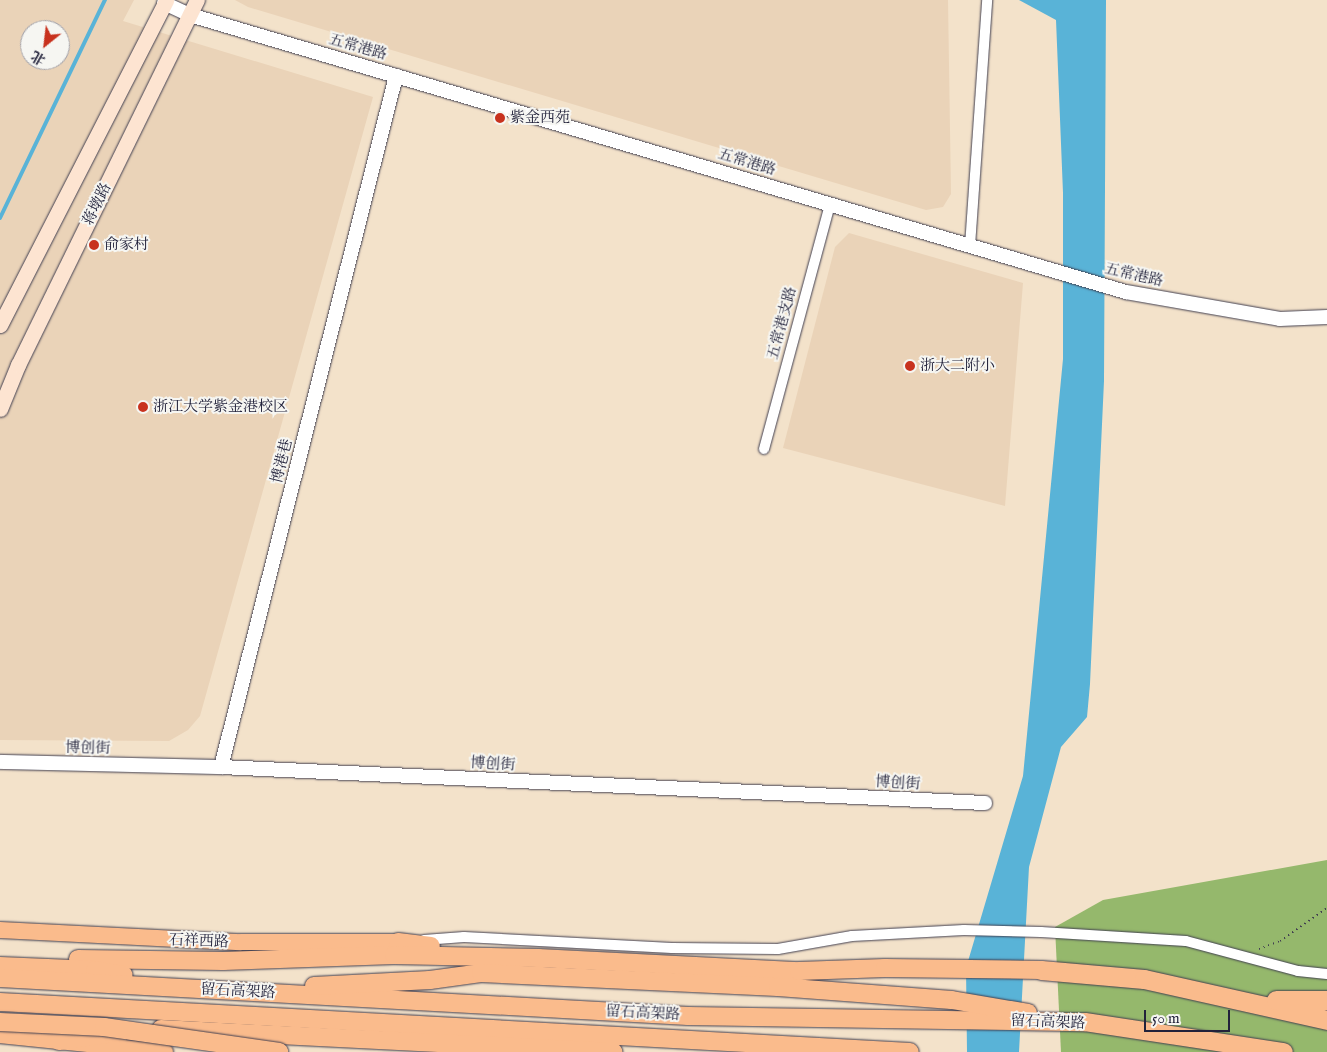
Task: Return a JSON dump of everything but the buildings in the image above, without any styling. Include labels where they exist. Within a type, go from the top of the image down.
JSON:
[{"type":"highway","points":[[398,942],[538,958],[699,969],[799,971],[885,968],[1041,970],[1144,979],[1327,1020]]},
{"type":"highway","points":[[0,958],[311,959],[394,955],[538,958]]},
{"type":"highway","points":[[0,966],[95,970],[178,983],[267,986],[430,980],[481,973],[778,987],[952,1000],[1085,1022]]},
{"type":"highway","name":"留石高架路","points":[[0,978],[688,1016],[1085,1022],[1284,1052]]},
{"type":"highway","points":[[1244,1000],[1327,1000]]},
{"type":"highway","name":"留石高架路","points":[[0,1002],[910,1052]]},
{"type":"highway","points":[[0,1022],[104,1026],[279,1052]]},
{"type":"highway","points":[[59,1041],[165,1029],[469,1042],[613,1052]]},
{"type":"main road","name":"蒋墩路","points":[[0,409],[18,365],[197,0]]},
{"type":"main road","name":"蒋墩路","points":[[0,325],[163,1]]},
{"type":"main road","name":"石祥西路","points":[[0,930],[232,942],[398,942]]},
{"type":"main road","points":[[0,1035],[165,1052]]},
{"type":"street","points":[[970,246],[987,0]]},
{"type":"street","name":"五常港路","points":[[163,1],[190,15],[1126,292],[1280,319],[1327,317]]},
{"type":"street","name":"博港巷","points":[[221,767],[396,76]]},
{"type":"street","name":"五常港支路","points":[[764,449],[830,204]]},
{"type":"street","name":"博创街","points":[[0,762],[221,767],[985,803]]},
{"type":"street","points":[[398,942],[464,937],[672,948],[778,949],[852,936],[964,930],[1041,932],[1186,941],[1298,971],[1327,974]]},
{"type":"path","points":[[1238,955],[1280,941],[1327,908]]},
{"type":"shaded area","name":"浙江大学紫金港校区","points":[[0,0],[134,0],[123,21],[373,97],[200,716],[188,730],[169,741],[0,740]]},
{"type":"shaded area","points":[[235,0],[948,0],[951,194],[943,207],[926,210],[248,7]]},
{"type":"shaded area","name":"浙大二附小","points":[[849,233],[1023,283],[1005,506],[783,448],[835,247]]},
{"type":"green space","points":[[1327,860],[1327,1052],[1061,1052],[1055,927],[1103,900]]},
{"type":"water","points":[[1019,0],[1106,0],[1104,381],[1090,684],[1087,717],[1061,747],[1029,867],[1019,1052],[967,1052],[966,968],[1023,776],[1063,359],[1063,193],[1056,20]]},
{"type":"waterway","points":[[0,218],[105,0]]},
{"type":"place","name":"紫金西苑","points":[[500,118]]},
{"type":"place","name":"俞家村","points":[[94,245]]},
{"type":"place","name":"浙大二附小","points":[[910,366]]},
{"type":"place","name":"浙江大学紫金港校区","points":[[143,407]]}]
